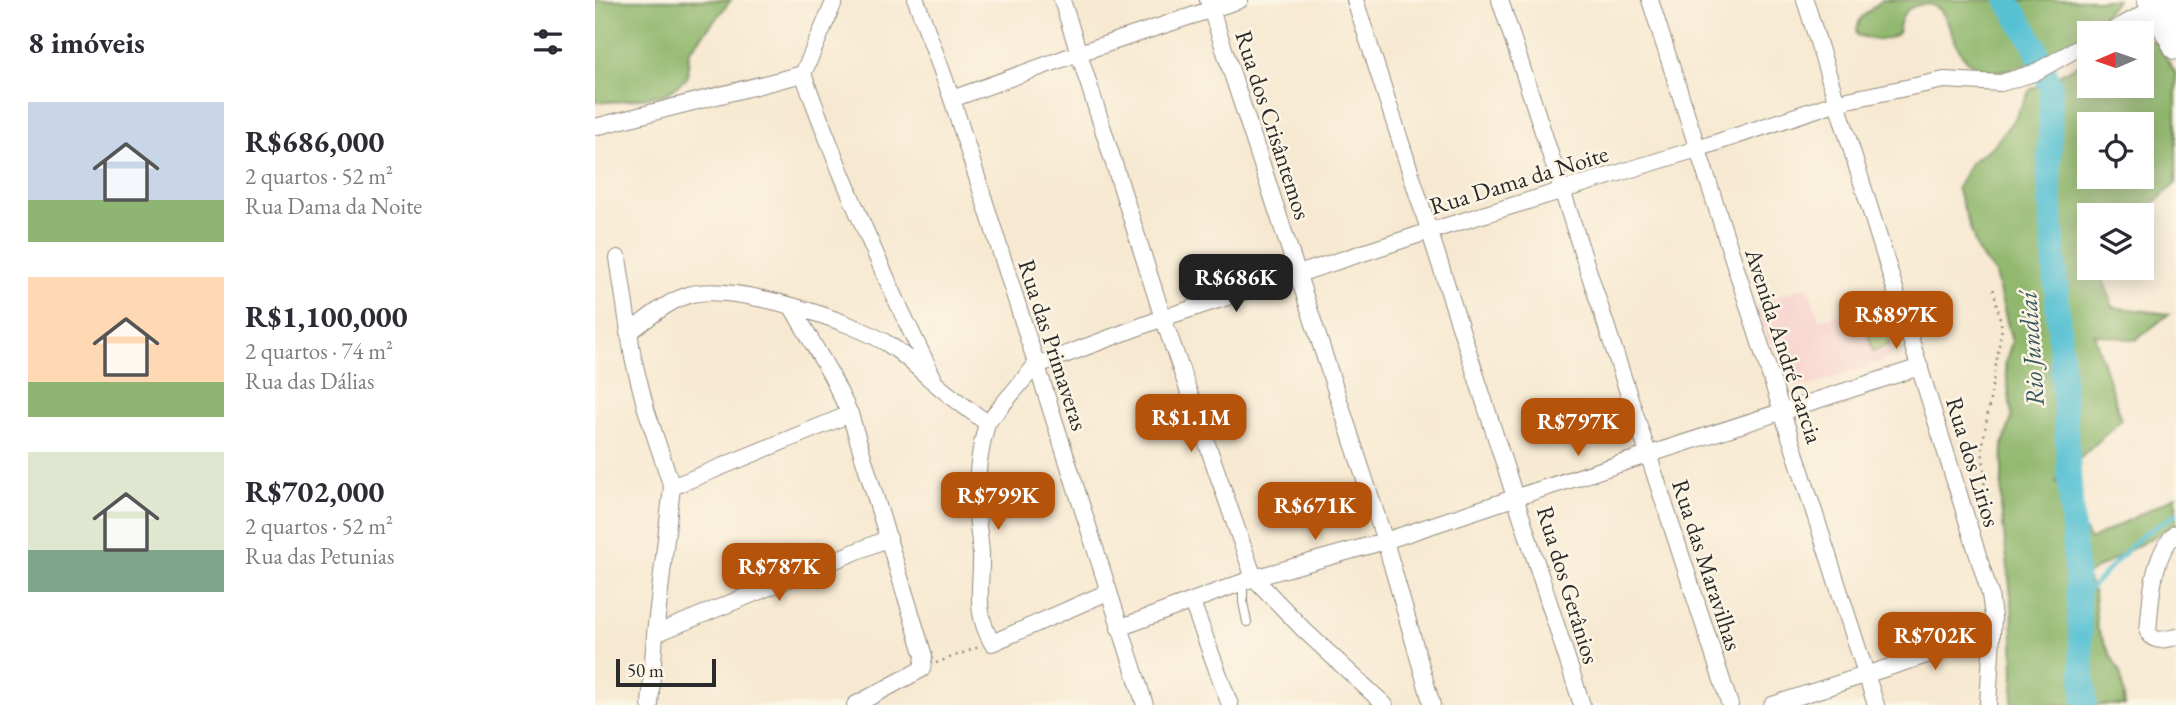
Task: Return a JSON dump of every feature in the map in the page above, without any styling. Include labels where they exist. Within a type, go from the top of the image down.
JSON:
[{"type":"main road","points":[[2163,5],[2176,48]]},
{"type":"street","points":[[835,0],[803,74],[853,207],[885,281],[937,386]]},
{"type":"street","name":"Rua das Primaveras","points":[[915,0],[952,99],[1145,705]]},
{"type":"street","points":[[1062,0],[1249,580],[1385,705]]},
{"type":"street","points":[[952,99],[1210,5],[1240,0]]},
{"type":"street","name":"Rua dos Gerânios","points":[[1356,0],[1582,705]]},
{"type":"street","name":"Rua das Maravilhas","points":[[1500,0],[1730,705]]},
{"type":"street","name":"Avenida André Garcia","points":[[1650,0],[1876,705]]},
{"type":"street","name":"Rua dos Lirios","points":[[1805,0],[1993,605],[1988,703]]},
{"type":"street","name":"Rua dos Crisântemos","points":[[1210,5],[1385,541],[1432,705]]},
{"type":"street","points":[[2132,21],[2163,5]]},
{"type":"street","name":"Rua Dama da Noite","points":[[987,423],[1035,366],[1163,318],[1838,102],[1944,80],[2001,83],[2034,73],[2077,49]]},
{"type":"street","points":[[595,127],[803,74]]},
{"type":"street","points":[[618,258],[628,332],[646,409],[672,487],[655,634],[650,705]]},
{"type":"street","points":[[628,332],[663,307],[691,294],[721,291],[792,307],[868,332],[893,346],[937,386],[987,423],[977,492],[981,566],[978,602],[983,627],[992,643],[1108,592]]},
{"type":"street","points":[[792,307],[850,414],[924,656],[922,669],[855,705]]},
{"type":"street","points":[[1119,628],[1249,580],[1385,541],[1920,367]]},
{"type":"street","points":[[672,487],[850,414]]},
{"type":"street","points":[[2176,533],[2163,550],[2151,597],[2148,632],[2158,640],[2176,637]]},
{"type":"street","points":[[655,634],[889,538]]},
{"type":"street","points":[[1192,601],[1230,705]]},
{"type":"street","points":[[1772,705],[1992,634]]},
{"type":"lane","points":[[1247,622],[1243,602],[1249,580]]},
{"type":"path","points":[[1975,542],[1985,477],[1982,449],[2002,328],[1993,288]]},
{"type":"path","points":[[922,669],[992,643]]},
{"type":"shaded area","points":[[1808,285],[1819,320],[1877,303],[1892,350],[1887,359],[1810,386],[1793,385],[1776,346],[1768,340],[1756,305]]},
{"type":"green space","points":[[595,0],[731,0],[689,52],[687,78],[666,94],[615,102],[595,102]]},
{"type":"green space","points":[[1882,0],[2117,0],[2102,21],[2077,21],[2077,42],[2022,66],[1993,71],[1982,70],[1965,59],[1944,15],[1935,6],[1924,4],[1908,9],[1902,17],[1898,33],[1884,39],[1857,35],[1856,30],[1861,18]]},
{"type":"green space","points":[[2154,41],[2176,74],[2176,183],[2154,203],[2077,203],[2077,280],[2103,280],[2113,307],[2169,314],[2136,340],[2094,334],[2121,420],[2056,481],[2090,540],[2176,496],[2176,524],[2086,575],[2094,593],[2097,628],[2121,675],[2125,705],[2012,705],[2012,604],[2001,507],[2003,445],[2012,417],[2005,363],[2012,342],[1995,274],[1978,252],[1957,188],[1970,163],[1994,145],[2015,118],[2030,90],[2077,65],[2077,98],[2154,98]]},
{"type":"green space","points":[[1877,303],[1890,344],[1873,351],[1861,310]]},
{"type":"waterway","name":"Rio Jundiaí","points":[[2007,0],[2034,44],[2051,87],[2049,181],[2085,705]]},
{"type":"waterway","points":[[2077,602],[2141,536],[2176,514]]}]
